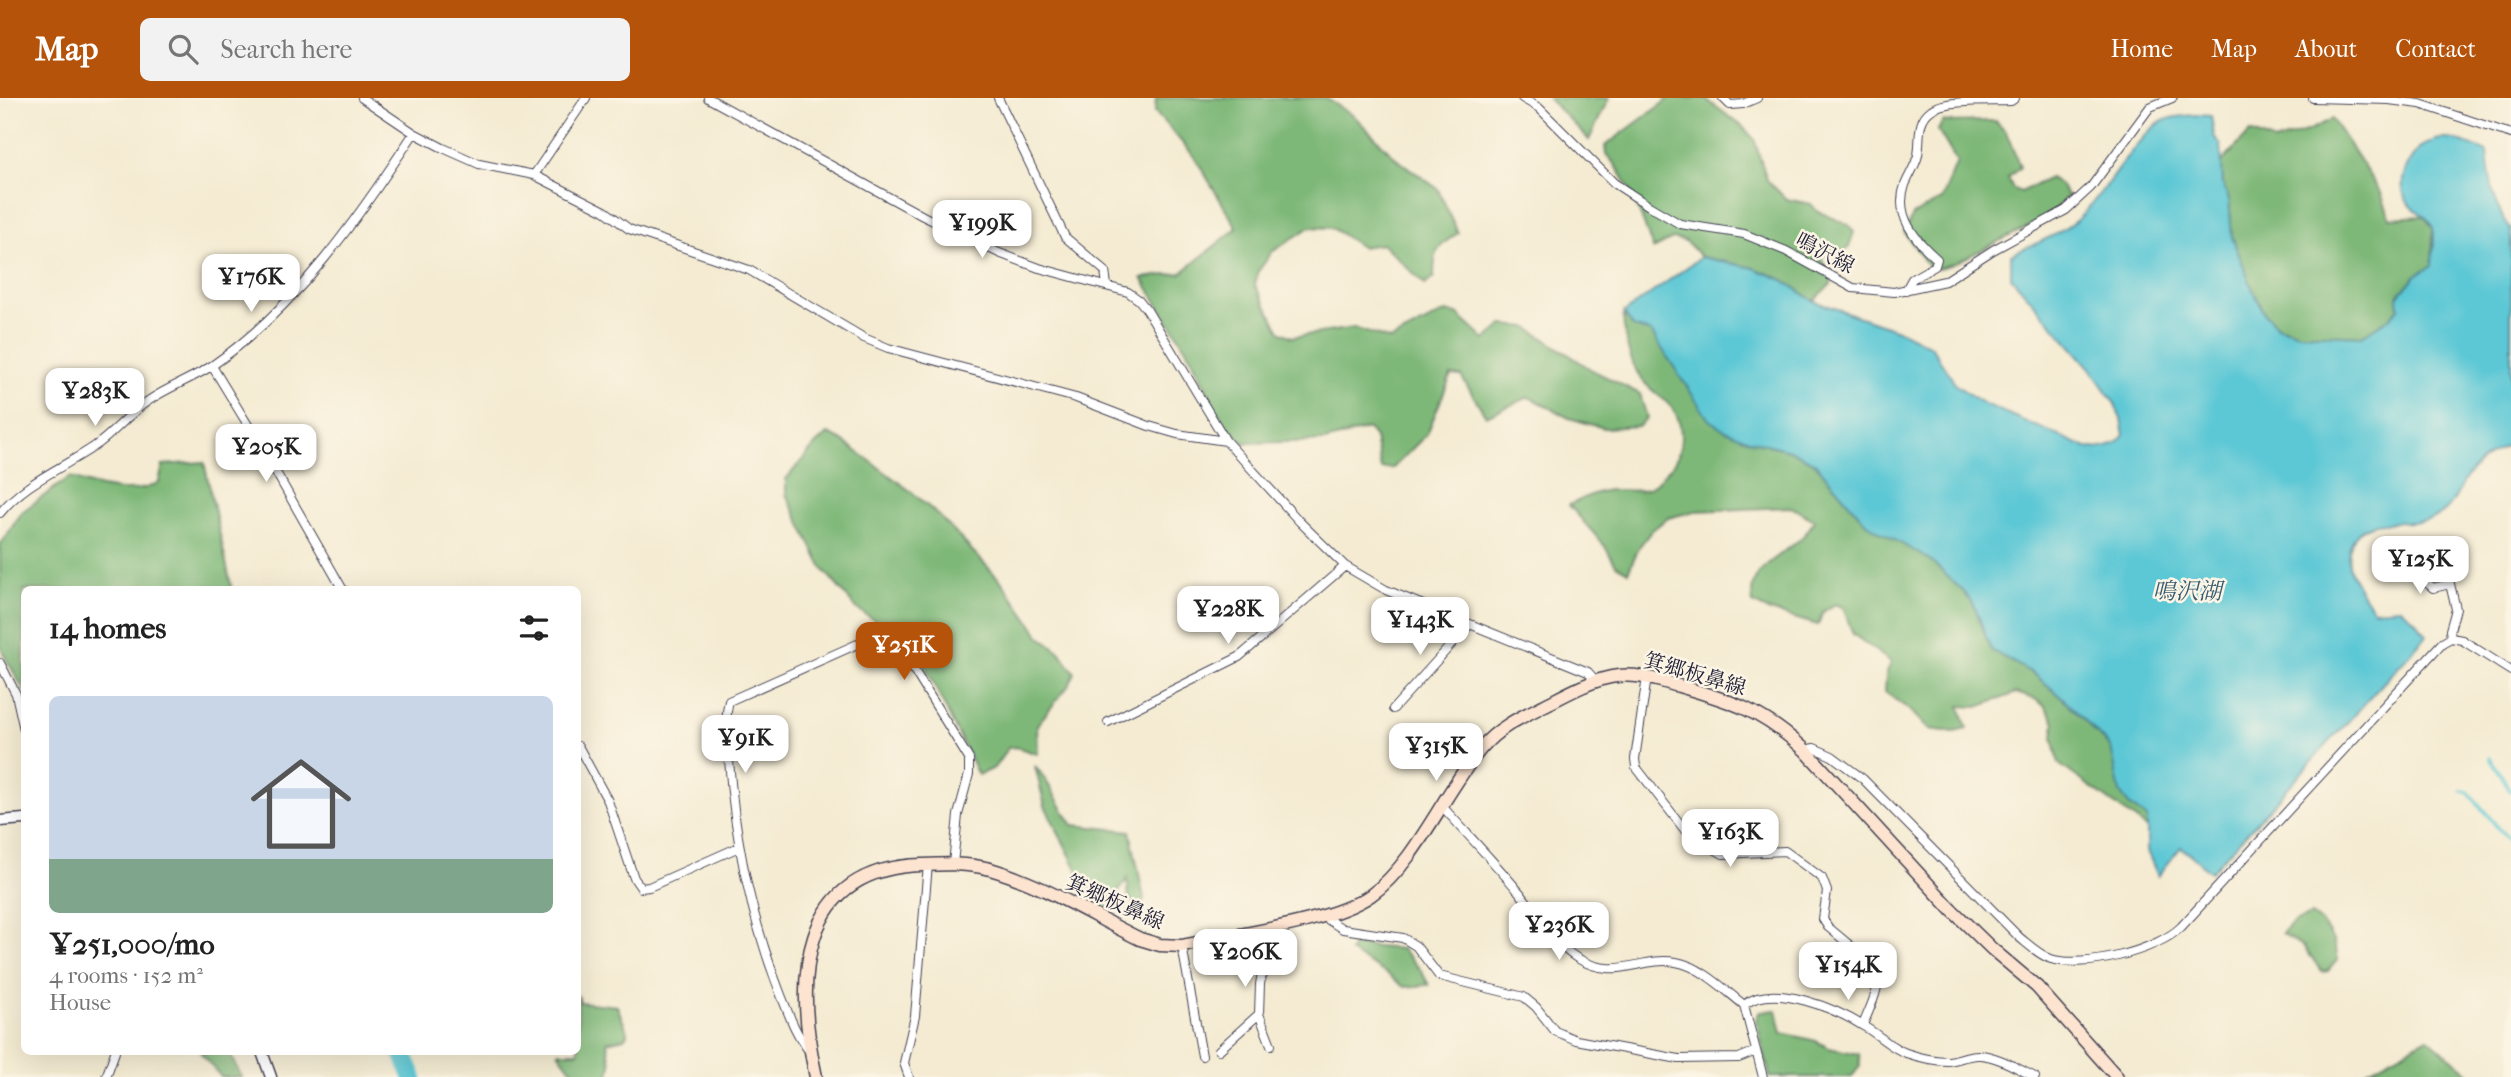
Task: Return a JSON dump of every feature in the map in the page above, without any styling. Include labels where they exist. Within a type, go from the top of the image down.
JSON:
[{"type":"main road","name":"箕郷板鼻線","points":[[816,1077],[807,1024],[810,942],[822,916],[848,888],[870,876],[899,865],[953,864],[981,867],[1020,880],[1140,939],[1160,945],[1182,946],[1322,916],[1361,902],[1385,884],[1402,864],[1478,752],[1498,732],[1525,715],[1596,681],[1626,675],[1647,677],[1731,701],[1782,729],[1805,750],[1960,918],[2037,987],[2117,1077]]},
{"type":"street","points":[[362,98],[414,133],[479,164],[534,175],[605,211],[629,229],[749,270],[864,338],[888,348],[1076,398],[1177,434],[1226,441]]},
{"type":"street","points":[[534,175],[586,98]]},
{"type":"street","points":[[708,98],[923,216],[999,253],[1039,268],[1128,292],[1139,300],[1226,441],[1300,522],[1346,566],[1386,590],[1588,672],[1596,681]]},
{"type":"street","points":[[998,98],[1065,237],[1105,271],[1107,285]]},
{"type":"street","name":"鳴沢線","points":[[1522,98],[1539,108],[1614,183],[1680,224],[1744,234],[1772,245],[1853,288],[1894,292],[1945,281],[1993,250],[2066,210],[2091,187],[2150,107],[2172,98]]},
{"type":"street","points":[[1723,98],[1730,105],[1744,104],[1757,98]]},
{"type":"street","points":[[1906,290],[1912,279],[1935,266],[1937,259],[1923,247],[1905,220],[1901,202],[1918,156],[1923,118],[1932,108],[1947,103],[2011,101],[2015,98]]},
{"type":"street","points":[[2313,98],[2389,100],[2420,104],[2511,134]]},
{"type":"street","points":[[0,513],[14,497],[35,481],[103,440],[144,403],[212,366],[281,306],[319,266],[374,194],[414,133]]},
{"type":"street","points":[[212,366],[341,586]]},
{"type":"street","points":[[2443,555],[2456,609],[2450,631],[2451,638]]},
{"type":"street","points":[[2401,561],[2433,588],[2450,584]]},
{"type":"street","points":[[1108,722],[1239,657],[1346,566]]},
{"type":"street","points":[[1393,709],[1470,624]]},
{"type":"street","points":[[810,1052],[794,1027],[764,952],[739,847],[728,749],[729,701],[889,630],[969,759],[969,774],[958,815],[953,864]]},
{"type":"street","points":[[1805,750],[1814,748],[1832,756],[1863,779],[2039,954],[2064,962],[2120,957],[2173,935],[2181,928],[2442,643],[2451,638],[2462,640],[2511,671]]},
{"type":"street","points":[[0,663],[16,694],[21,716]]},
{"type":"street","points":[[1647,677],[1636,767],[1684,829],[1696,838],[1723,854],[1785,851],[1822,878],[1827,891],[1823,919],[1828,927],[1875,967],[1878,974],[1875,995],[1863,1025]]},
{"type":"street","points":[[581,752],[608,801],[634,878],[641,888],[649,887],[739,847]]},
{"type":"street","points":[[1441,805],[1522,895],[1560,944],[1577,958],[1596,966],[1619,969],[1658,961],[1678,962],[1718,984],[1744,1004],[1763,1077]]},
{"type":"street","points":[[0,821],[21,819]]},
{"type":"street","points":[[909,1077],[904,1063],[915,1016],[928,864]]},
{"type":"street","points":[[1322,916],[1343,929],[1403,938],[1416,946],[1439,976],[1524,997],[1555,1031],[1576,1040],[1679,1059],[1739,1058],[1756,1051]]},
{"type":"street","points":[[1271,928],[1260,984],[1259,1014],[1271,1045]]},
{"type":"street","points":[[1182,946],[1202,1056]]},
{"type":"street","points":[[1744,1004],[1765,996],[1783,996],[1833,1011],[1863,1025],[1908,1054],[1944,1061],[1983,1055],[2035,1077]]},
{"type":"street","points":[[1219,1049],[1259,1014]]},
{"type":"street","points":[[106,1077],[114,1055]]},
{"type":"street","points":[[263,1055],[271,1077]]},
{"type":"green space","points":[[1156,98],[1326,98],[1354,116],[1398,160],[1438,189],[1458,233],[1438,250],[1434,277],[1425,285],[1383,244],[1361,247],[1332,228],[1310,227],[1272,252],[1257,273],[1255,285],[1280,331],[1292,337],[1354,328],[1391,340],[1445,312],[1457,314],[1485,340],[1503,325],[1527,327],[1592,370],[1640,394],[1647,418],[1639,426],[1604,428],[1569,418],[1529,397],[1486,416],[1461,376],[1451,375],[1427,434],[1393,468],[1381,469],[1375,438],[1368,429],[1325,441],[1244,443],[1221,419],[1191,357],[1142,278],[1181,273],[1237,228],[1194,156],[1155,112]]},
{"type":"green space","points":[[1548,98],[1609,98],[1589,140]]},
{"type":"green space","points":[[1670,98],[1704,98],[1742,126],[1754,139],[1767,180],[1786,199],[1811,204],[1817,211],[1849,225],[1854,232],[1849,247],[1843,253],[1819,255],[1832,277],[1831,284],[1814,301],[1783,280],[1754,268],[1701,257],[1686,241],[1672,239],[1653,249],[1634,198],[1622,175],[1606,154],[1605,146]]},
{"type":"green space","points":[[2332,119],[2381,193],[2390,218],[2424,216],[2433,228],[2432,266],[2415,276],[2398,296],[2399,308],[2387,320],[2362,336],[2299,333],[2277,326],[2265,314],[2232,237],[2229,199],[2223,185],[2221,163],[2250,132],[2275,142]]},
{"type":"green space","points":[[1995,121],[2006,132],[2020,167],[2008,178],[2013,189],[2021,192],[2050,178],[2059,184],[2068,196],[2050,216],[1953,264],[1938,268],[1929,267],[1904,232],[1913,215],[1942,199],[1957,162],[1938,130],[1943,122]]},
{"type":"green space","points":[[1624,313],[1633,327],[1651,331],[1749,440],[1790,450],[1815,463],[1867,524],[1930,560],[1965,593],[1976,610],[1991,650],[2034,674],[2063,698],[2111,748],[2129,805],[2147,818],[2151,831],[2059,764],[2053,737],[2055,722],[2045,706],[2035,699],[2016,693],[1978,707],[1960,706],[1967,729],[1954,732],[1928,729],[1911,711],[1885,692],[1886,675],[1891,662],[1853,634],[1843,607],[1835,604],[1823,612],[1818,625],[1767,610],[1753,603],[1752,588],[1764,567],[1797,542],[1814,520],[1791,507],[1695,511],[1668,518],[1652,530],[1639,547],[1628,572],[1616,565],[1604,545],[1569,505],[1609,490],[1647,489],[1663,476],[1676,460],[1681,438],[1680,425],[1671,407],[1642,380],[1633,364],[1625,334]]},
{"type":"green space","points":[[828,434],[869,460],[939,516],[1001,581],[1040,636],[1060,652],[1075,673],[1069,685],[1037,725],[1038,754],[1016,747],[1008,748],[994,768],[978,775],[923,662],[910,643],[857,609],[823,569],[786,494],[786,479]]},
{"type":"green space","points":[[204,462],[231,586],[21,586],[21,685],[0,644],[0,545],[22,512],[70,477],[103,487],[138,489],[159,482],[163,465]]},
{"type":"green space","points":[[1035,766],[1073,825],[1130,831],[1144,898],[1140,908],[1129,899],[1127,879],[1105,916],[1091,912],[1080,875],[1045,806]]},
{"type":"green space","points":[[2311,915],[2330,934],[2335,946],[2338,959],[2328,971],[2322,972],[2304,947],[2282,933],[2294,922]]},
{"type":"green space","points":[[1353,945],[1402,949],[1420,969],[1429,985],[1404,987],[1350,952]]},
{"type":"green space","points":[[581,1002],[617,1006],[628,1033],[624,1038],[607,1042],[611,1064],[609,1077],[577,1077],[560,1055],[581,1055]]},
{"type":"green space","points":[[1777,1010],[1782,1033],[1816,1041],[1829,1048],[1859,1054],[1860,1065],[1852,1077],[1770,1077],[1756,1019],[1760,1011]]},
{"type":"green space","points":[[2428,1038],[2474,1077],[2356,1077]]},
{"type":"green space","points":[[203,1055],[230,1055],[242,1077],[221,1077]]},
{"type":"water","name":"鳴沢湖","points":[[2211,116],[2214,136],[2221,145],[2223,185],[2229,199],[2232,237],[2252,288],[2265,314],[2277,326],[2299,333],[2362,336],[2387,320],[2399,308],[2398,297],[2415,276],[2432,266],[2433,228],[2429,220],[2410,205],[2403,191],[2405,170],[2410,160],[2426,144],[2436,140],[2456,140],[2487,152],[2493,192],[2500,212],[2511,230],[2511,444],[2477,465],[2449,507],[2440,515],[2418,522],[2379,523],[2359,532],[2352,542],[2348,560],[2357,586],[2373,610],[2400,608],[2413,618],[2427,635],[2211,872],[2181,847],[2158,876],[2147,851],[2147,818],[2129,805],[2120,793],[2111,748],[2063,698],[2034,674],[1991,650],[1976,610],[1965,593],[1930,560],[1867,524],[1815,463],[1790,450],[1749,440],[1709,420],[1651,332],[1633,327],[1624,313],[1701,257],[1754,268],[1783,280],[1814,301],[1901,331],[1931,346],[1956,385],[1982,403],[2087,448],[2108,447],[2124,435],[2115,404],[2090,368],[2011,277],[2011,255],[2055,235],[2078,219],[2142,138],[2153,128],[2171,118]]},
{"type":"waterway","points":[[2490,758],[2511,791]]},
{"type":"waterway","points":[[2462,791],[2468,792],[2511,843]]},
{"type":"waterway","points":[[403,1055],[413,1077]]}]
